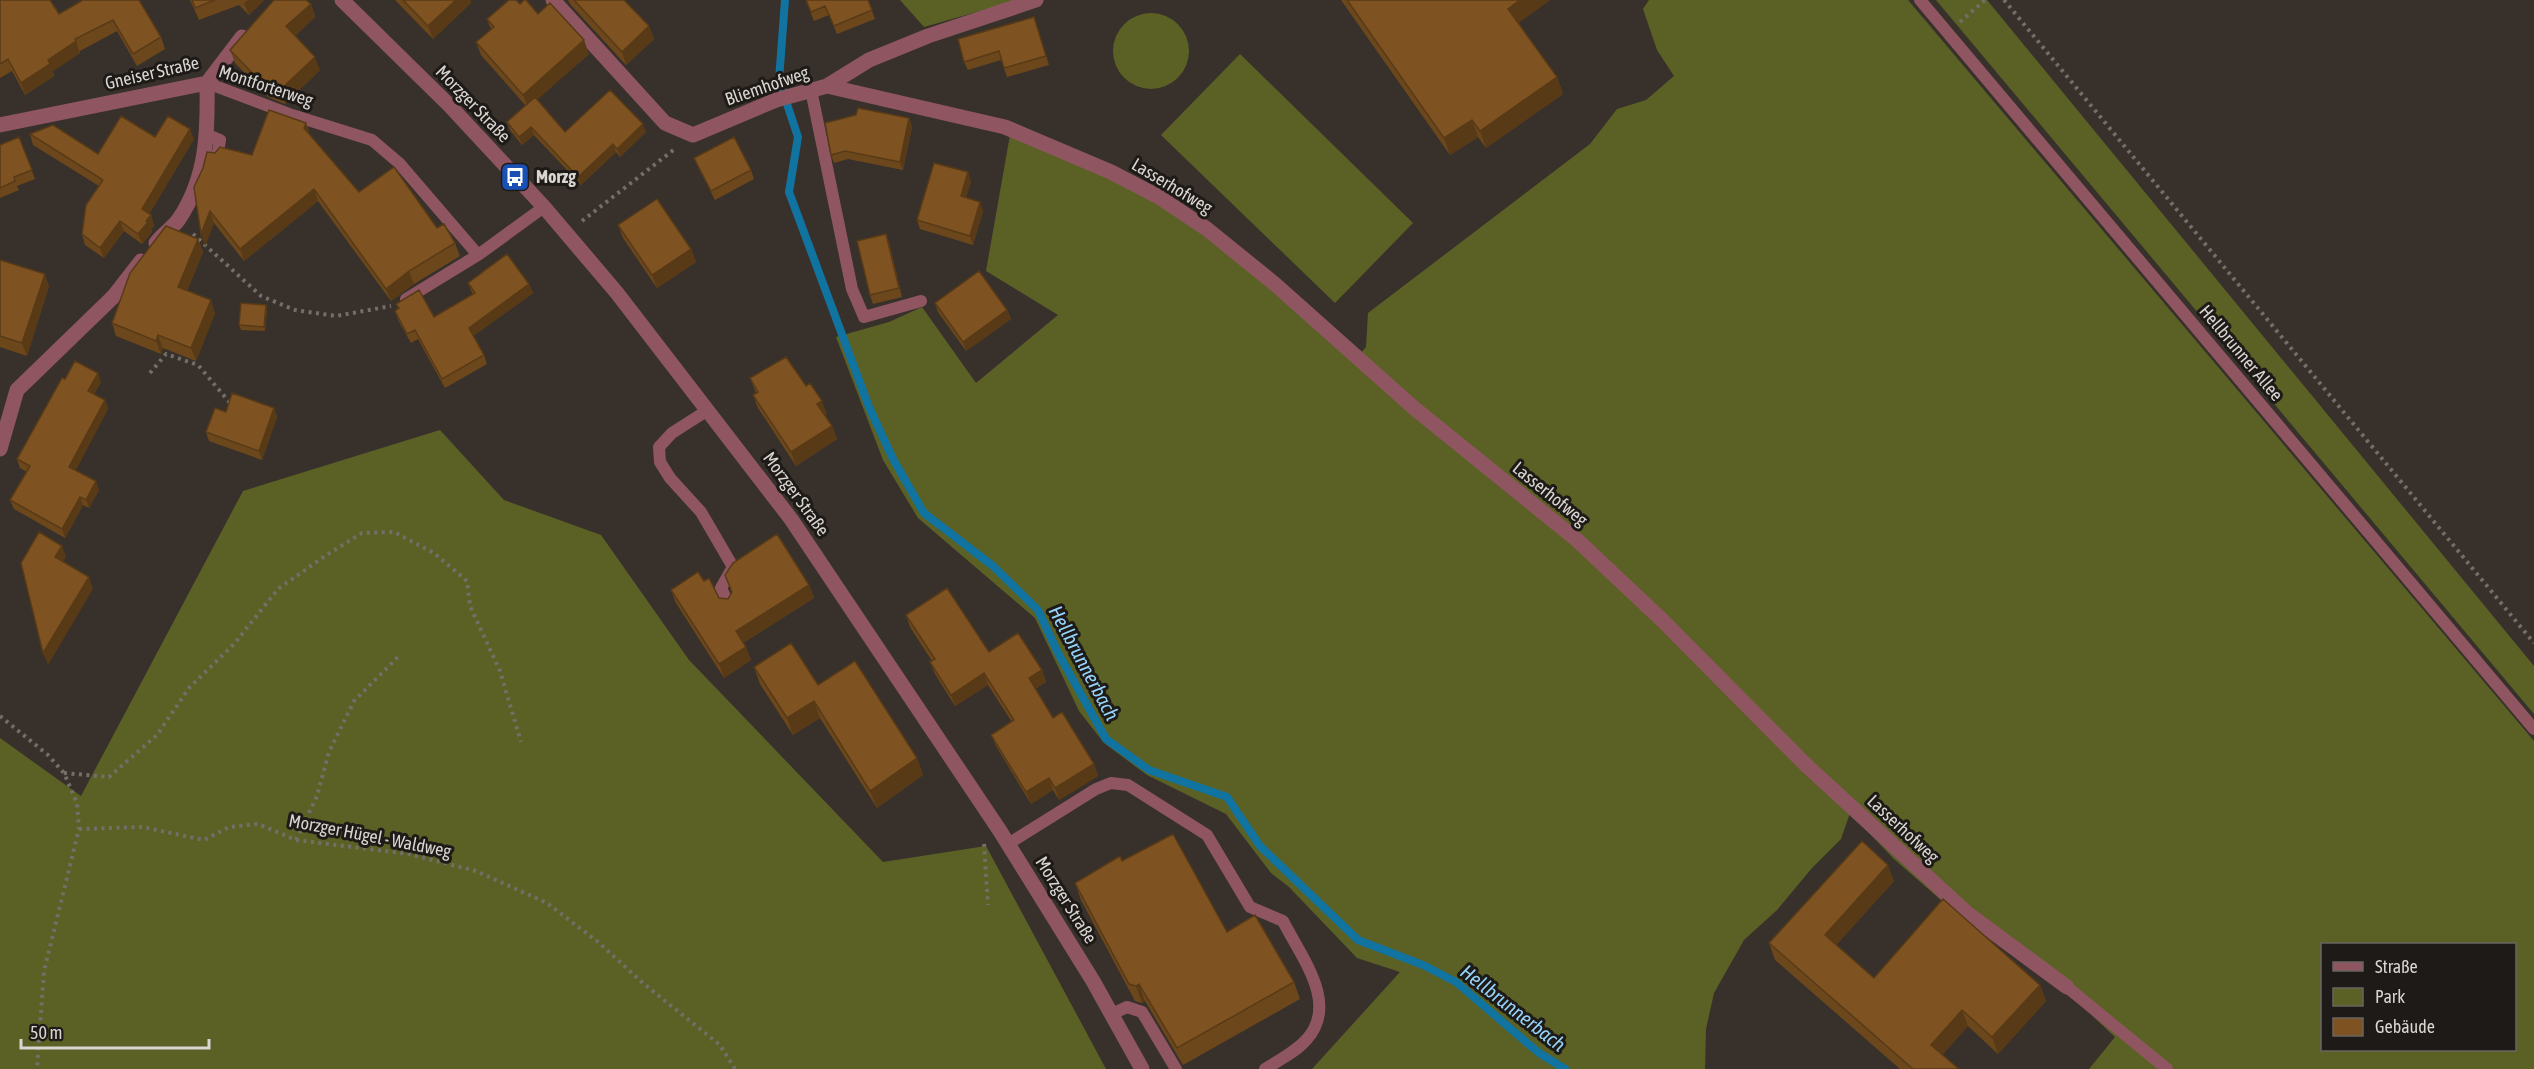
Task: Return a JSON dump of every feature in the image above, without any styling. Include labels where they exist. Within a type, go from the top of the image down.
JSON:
[{"type":"street","name":"Morzger Straße","points":[[342,0],[449,105],[544,207],[617,293],[791,519],[1008,844],[1112,1014],[1142,1069]]},
{"type":"street","points":[[553,0],[665,123],[693,135]]},
{"type":"street","name":"Bliemhofweg","points":[[693,135],[776,100],[827,86],[869,60],[928,36],[1036,0]]},
{"type":"street","name":"Gneiser Straße","points":[[0,125],[207,83],[253,24]]},
{"type":"street","name":"Montforterweg","points":[[0,449],[17,390],[113,297],[164,232],[178,220],[199,176],[208,135],[207,83]]},
{"type":"street","name":"Lasserhofweg","points":[[827,86],[1005,127],[1111,172],[1159,197],[1207,229],[1276,285],[1414,408],[1577,540],[1662,620],[1806,765],[1967,913],[2067,987]]},
{"type":"lane","name":"Hellbrunner Allee","points":[[1920,0],[2534,729]]},
{"type":"lane","name":"Montforterweg","points":[[207,83],[292,115],[372,141],[399,163],[478,255]]},
{"type":"lane","points":[[811,90],[852,289],[864,317],[921,301]]},
{"type":"lane","points":[[208,135],[220,140],[217,158]]},
{"type":"lane","points":[[398,304],[478,255],[544,207]]},
{"type":"lane","points":[[708,410],[672,433],[659,447],[660,462],[670,478],[701,512],[733,567],[720,588],[729,605]]},
{"type":"lane","points":[[1008,844],[1096,789],[1111,783],[1128,785],[1207,836],[1250,907],[1283,921],[1320,994],[1321,1011],[1316,1026],[1306,1040],[1265,1069]]},
{"type":"lane","name":"Lasserhofweg","points":[[2067,987],[2167,1069]]},
{"type":"lane","points":[[1112,1014],[1126,1007],[1142,1012],[1176,1069]]},
{"type":"path","points":[[1948,33],[1985,0]]},
{"type":"path","points":[[2004,0],[2534,643]]},
{"type":"path","points":[[579,224],[693,135]]},
{"type":"path","points":[[178,220],[261,296],[295,310],[336,316],[398,304]]},
{"type":"path","points":[[150,373],[166,354],[198,365],[234,407]]},
{"type":"path","points":[[64,773],[109,777],[157,735],[189,688],[234,644],[278,589],[325,555],[362,533],[394,532],[434,553],[467,581],[470,606],[500,671],[521,742]]},
{"type":"path","points":[[296,840],[317,796],[329,752],[354,701],[400,655]]},
{"type":"path","points":[[0,716],[48,755],[64,773],[77,803],[79,829],[44,971],[37,1069]]},
{"type":"path","name":"Morzger Hügel - Waldweg","points":[[79,829],[143,827],[204,840],[229,826],[258,824],[296,840],[409,854],[476,871],[547,903],[598,942],[644,984],[720,1045],[735,1069]]},
{"type":"path","points":[[984,838],[988,905]]},
{"type":"green space","points":[[900,0],[1018,0],[924,27]]},
{"type":"green space","points":[[1649,0],[1908,0],[2534,741],[2534,1069],[2089,1069],[2115,1037],[2070,995],[1958,915],[1894,859],[1850,813],[1841,839],[1812,868],[1777,910],[1744,940],[1714,993],[1706,1029],[1705,1069],[1312,1069],[1400,972],[1357,958],[1289,887],[1271,873],[1226,814],[1147,775],[1104,743],[1079,711],[1035,618],[918,518],[883,460],[836,337],[889,322],[922,307],[976,383],[1058,315],[986,271],[1010,135],[1118,180],[1179,215],[1247,267],[1353,362],[1366,347],[1368,313],[1590,144],[1617,109],[1646,100],[1674,76],[1657,50],[1643,9]]},
{"type":"green space","points":[[1936,0],[1987,0],[2534,666],[2534,714]]},
{"type":"green space","points":[[1151,13],[1166,16],[1178,24],[1186,36],[1189,51],[1186,66],[1178,78],[1166,86],[1151,89],[1136,86],[1124,78],[1116,66],[1113,51],[1116,36],[1124,24],[1136,16]]},
{"type":"green space","points":[[1240,54],[1413,223],[1335,303],[1161,135]]},
{"type":"green space","points":[[440,430],[504,500],[601,535],[689,660],[883,862],[986,846],[1106,1069],[0,1069],[0,738],[81,796],[243,491]]},
{"type":"building","points":[[0,0],[50,0],[59,14],[83,0],[139,0],[161,37],[133,54],[113,20],[75,39],[76,41],[48,60],[50,64],[21,83],[8,59],[0,64]]},
{"type":"building","points":[[192,0],[215,0],[195,8]]},
{"type":"building","points":[[274,0],[306,0],[311,4],[286,26],[315,57],[280,90],[263,84],[230,50]]},
{"type":"building","points":[[403,0],[456,0],[428,26]]},
{"type":"building","points":[[509,0],[516,0],[520,4],[526,0],[538,14],[550,3],[584,40],[523,95],[476,42],[494,27],[487,19]]},
{"type":"building","points":[[574,0],[624,0],[649,26],[622,52]]},
{"type":"building","points":[[806,0],[868,0],[872,10],[834,26],[825,6],[811,12]]},
{"type":"building","points":[[1347,0],[1520,0],[1508,9],[1557,77],[1480,131],[1472,120],[1444,138]]},
{"type":"building","points":[[1034,17],[1046,56],[1004,68],[999,51],[964,62],[958,39]]},
{"type":"building","points":[[610,90],[643,124],[617,149],[613,144],[578,177],[531,127],[519,137],[507,122],[535,97],[565,132]]},
{"type":"building","points":[[858,108],[909,118],[900,162],[845,151],[831,155],[825,123],[856,115]]},
{"type":"building","points":[[269,110],[306,123],[304,128],[359,192],[394,167],[437,228],[444,224],[455,243],[409,271],[386,289],[314,189],[240,249],[210,211],[201,234],[194,187],[203,168],[207,152],[215,153],[220,147],[252,155]]},
{"type":"building","points":[[121,116],[155,137],[168,116],[190,129],[142,209],[151,215],[146,221],[148,222],[138,234],[120,221],[100,248],[82,234],[86,205],[103,180],[30,134],[53,125],[98,154]]},
{"type":"building","points":[[19,137],[32,170],[14,177],[15,181],[0,188],[0,145]]},
{"type":"building","points":[[734,137],[751,170],[711,191],[694,158]]},
{"type":"building","points":[[934,163],[968,172],[961,196],[980,202],[970,236],[917,220]]},
{"type":"building","points":[[657,199],[691,249],[652,275],[618,225]]},
{"type":"building","points":[[166,226],[198,239],[178,287],[211,300],[191,348],[158,335],[156,341],[112,323],[130,273]]},
{"type":"building","points":[[886,234],[899,288],[870,295],[857,241]]},
{"type":"building","points":[[507,254],[529,284],[469,328],[484,355],[442,379],[415,330],[407,334],[395,311],[399,308],[396,304],[419,290],[434,317],[475,293],[468,283]]},
{"type":"building","points":[[0,260],[45,274],[22,343],[0,336]]},
{"type":"building","points":[[979,271],[1007,310],[963,342],[935,303]]},
{"type":"building","points":[[241,303],[266,305],[264,327],[239,325]]},
{"type":"building","points":[[786,357],[806,386],[810,383],[822,401],[817,404],[832,426],[791,452],[753,395],[758,392],[750,378]]},
{"type":"building","points":[[75,361],[98,373],[88,391],[105,400],[69,467],[96,481],[86,500],[80,497],[62,529],[10,500],[30,466],[17,459],[62,378],[65,379]]},
{"type":"building","points":[[232,393],[274,408],[259,451],[206,432],[215,408],[226,412]]},
{"type":"building","points":[[39,532],[62,546],[55,557],[89,577],[43,653],[21,563]]},
{"type":"building","points":[[777,534],[809,585],[736,631],[746,647],[719,664],[671,590],[698,572],[704,581],[709,578],[719,598],[728,599],[732,592],[725,575],[733,563]]},
{"type":"building","points":[[947,588],[989,652],[1018,633],[1042,670],[1029,678],[1053,718],[1062,712],[1094,764],[1055,788],[1049,778],[1026,792],[991,735],[1014,720],[984,673],[951,695],[930,662],[935,659],[906,615]]},
{"type":"building","points":[[791,643],[818,685],[855,661],[917,758],[870,791],[814,701],[787,718],[754,667]]},
{"type":"building","points":[[1173,834],[1227,932],[1255,915],[1294,982],[1177,1048],[1139,984],[1136,986],[1129,984],[1075,883],[1120,856],[1122,861]]},
{"type":"building","points":[[1862,841],[1888,865],[1825,935],[1874,978],[1943,899],[2040,985],[1992,1037],[1962,1010],[1931,1045],[1959,1069],[1913,1069],[1769,943]]},
{"type":"waterway","name":"Hellbrunnerbach","points":[[785,0],[779,80],[798,137],[789,192],[869,407],[893,459],[924,513],[993,566],[1038,610],[1058,653],[1106,739],[1149,770],[1227,797],[1260,846],[1358,940],[1423,965],[1456,982],[1539,1053],[1565,1069]]},
{"type":"place","name":"Morzg","points":[[515,177]]}]
